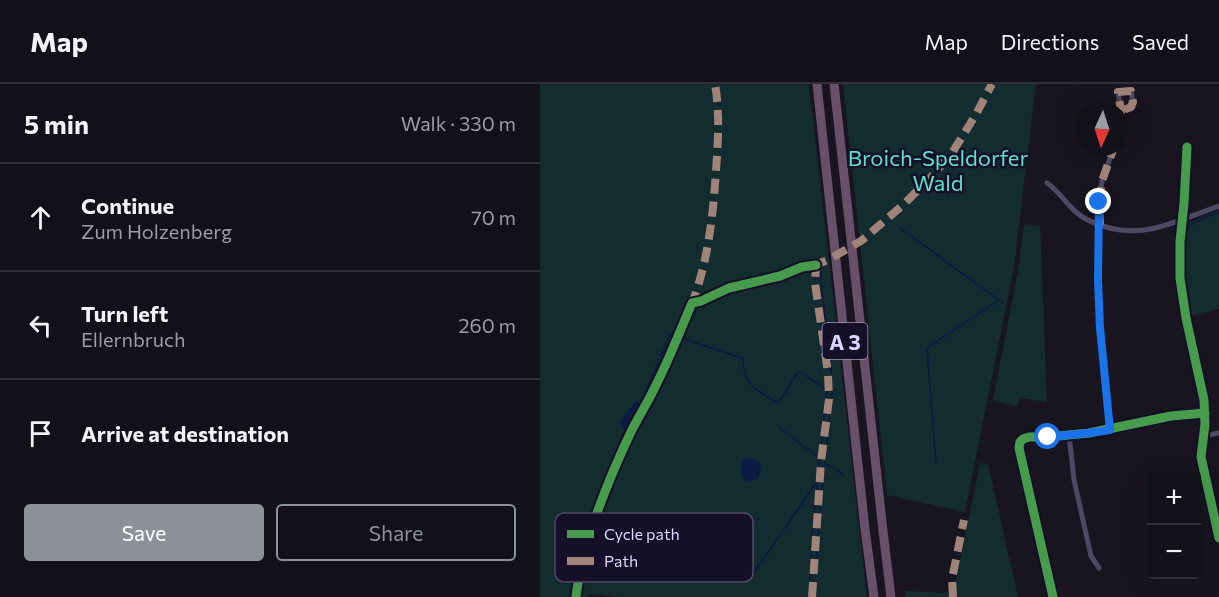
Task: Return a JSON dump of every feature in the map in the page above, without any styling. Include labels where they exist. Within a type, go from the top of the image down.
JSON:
[{"type":"highway","name":"A 3","points":[[817,84],[874,597]]},
{"type":"highway","name":"A 3","points":[[834,84],[891,597]]},
{"type":"street","points":[[1187,147],[1180,242],[1180,278],[1186,318],[1204,400],[1201,457],[1219,538]]},
{"type":"street","points":[[1110,430],[1100,328],[1098,280],[1099,202],[1102,181],[1111,156]]},
{"type":"street","points":[[1047,183],[1060,193],[1076,213],[1089,221],[1118,230],[1137,231],[1160,228],[1219,206]]},
{"type":"street","points":[[1053,597],[1019,448],[1020,442],[1029,437],[1110,430],[1171,416],[1205,413]]},
{"type":"street","points":[[1203,436],[1219,433]]},
{"type":"street","points":[[1069,435],[1074,480],[1084,528],[1091,556],[1099,568]]},
{"type":"green space","name":"Broich-Speldorfer Wald","points":[[540,84],[809,84],[867,597],[620,597],[589,594],[588,597],[540,597]]},
{"type":"green space","name":"Broich-Speldorfer Wald","points":[[843,84],[1036,84],[1014,267],[965,512],[887,495]]},
{"type":"green space","points":[[1219,210],[1219,309],[1190,316],[1185,278],[1185,225]]},
{"type":"green space","points":[[1024,224],[1040,226],[1047,402],[1019,398],[1018,407],[993,400],[1019,266]]},
{"type":"green space","points":[[980,463],[988,464],[1018,597],[956,597],[956,581]]},
{"type":"green space","points":[[905,591],[948,593],[950,597],[904,597]]},
{"type":"water","points":[[636,401],[640,404],[626,435],[620,421]]},
{"type":"water","points":[[745,458],[759,461],[761,468],[758,480],[746,481],[742,476],[742,464]]},
{"type":"waterway","points":[[1187,227],[1219,212]]},
{"type":"waterway","points":[[900,228],[1003,303]]},
{"type":"waterway","points":[[816,573],[819,519],[832,394],[820,271]]},
{"type":"waterway","points":[[936,464],[927,348],[999,300]]},
{"type":"waterway","points":[[626,435],[670,334],[676,336]]},
{"type":"waterway","points":[[684,339],[742,358],[746,377],[755,389],[778,403],[799,371],[827,390],[813,520],[809,597]]},
{"type":"waterway","points":[[779,427],[819,458]]},
{"type":"waterway","points":[[825,463],[844,475]]},
{"type":"waterway","points":[[753,574],[816,483]]},
{"type":"marked path","points":[[691,306],[706,256],[713,205],[718,128],[715,84]]},
{"type":"marked path","points":[[812,266],[828,260],[861,241],[903,205],[932,176],[952,153],[992,84]]},
{"type":"marked path","points":[[1120,102],[1118,92],[1131,91],[1133,102],[1129,108]]},
{"type":"marked path","points":[[1100,225],[1099,202],[1102,181],[1111,156]]},
{"type":"marked path","points":[[812,597],[821,462],[829,399],[828,373],[815,283],[816,265]]},
{"type":"marked path","points":[[953,597],[952,579],[964,520]]},
{"type":"cycle path","points":[[1187,147],[1180,242],[1180,278],[1186,318],[1204,400],[1205,424],[1201,457],[1219,538]]},
{"type":"cycle path","points":[[598,513],[629,436],[665,366],[692,303],[729,288],[816,265]]},
{"type":"cycle path","points":[[1053,597],[1019,448],[1020,442],[1029,437],[1089,433],[1171,416],[1205,413]]},
{"type":"cycle path","points":[[576,597],[578,582]]},
{"type":"route","points":[[1048,437],[1110,430],[1100,328],[1099,202]]}]
